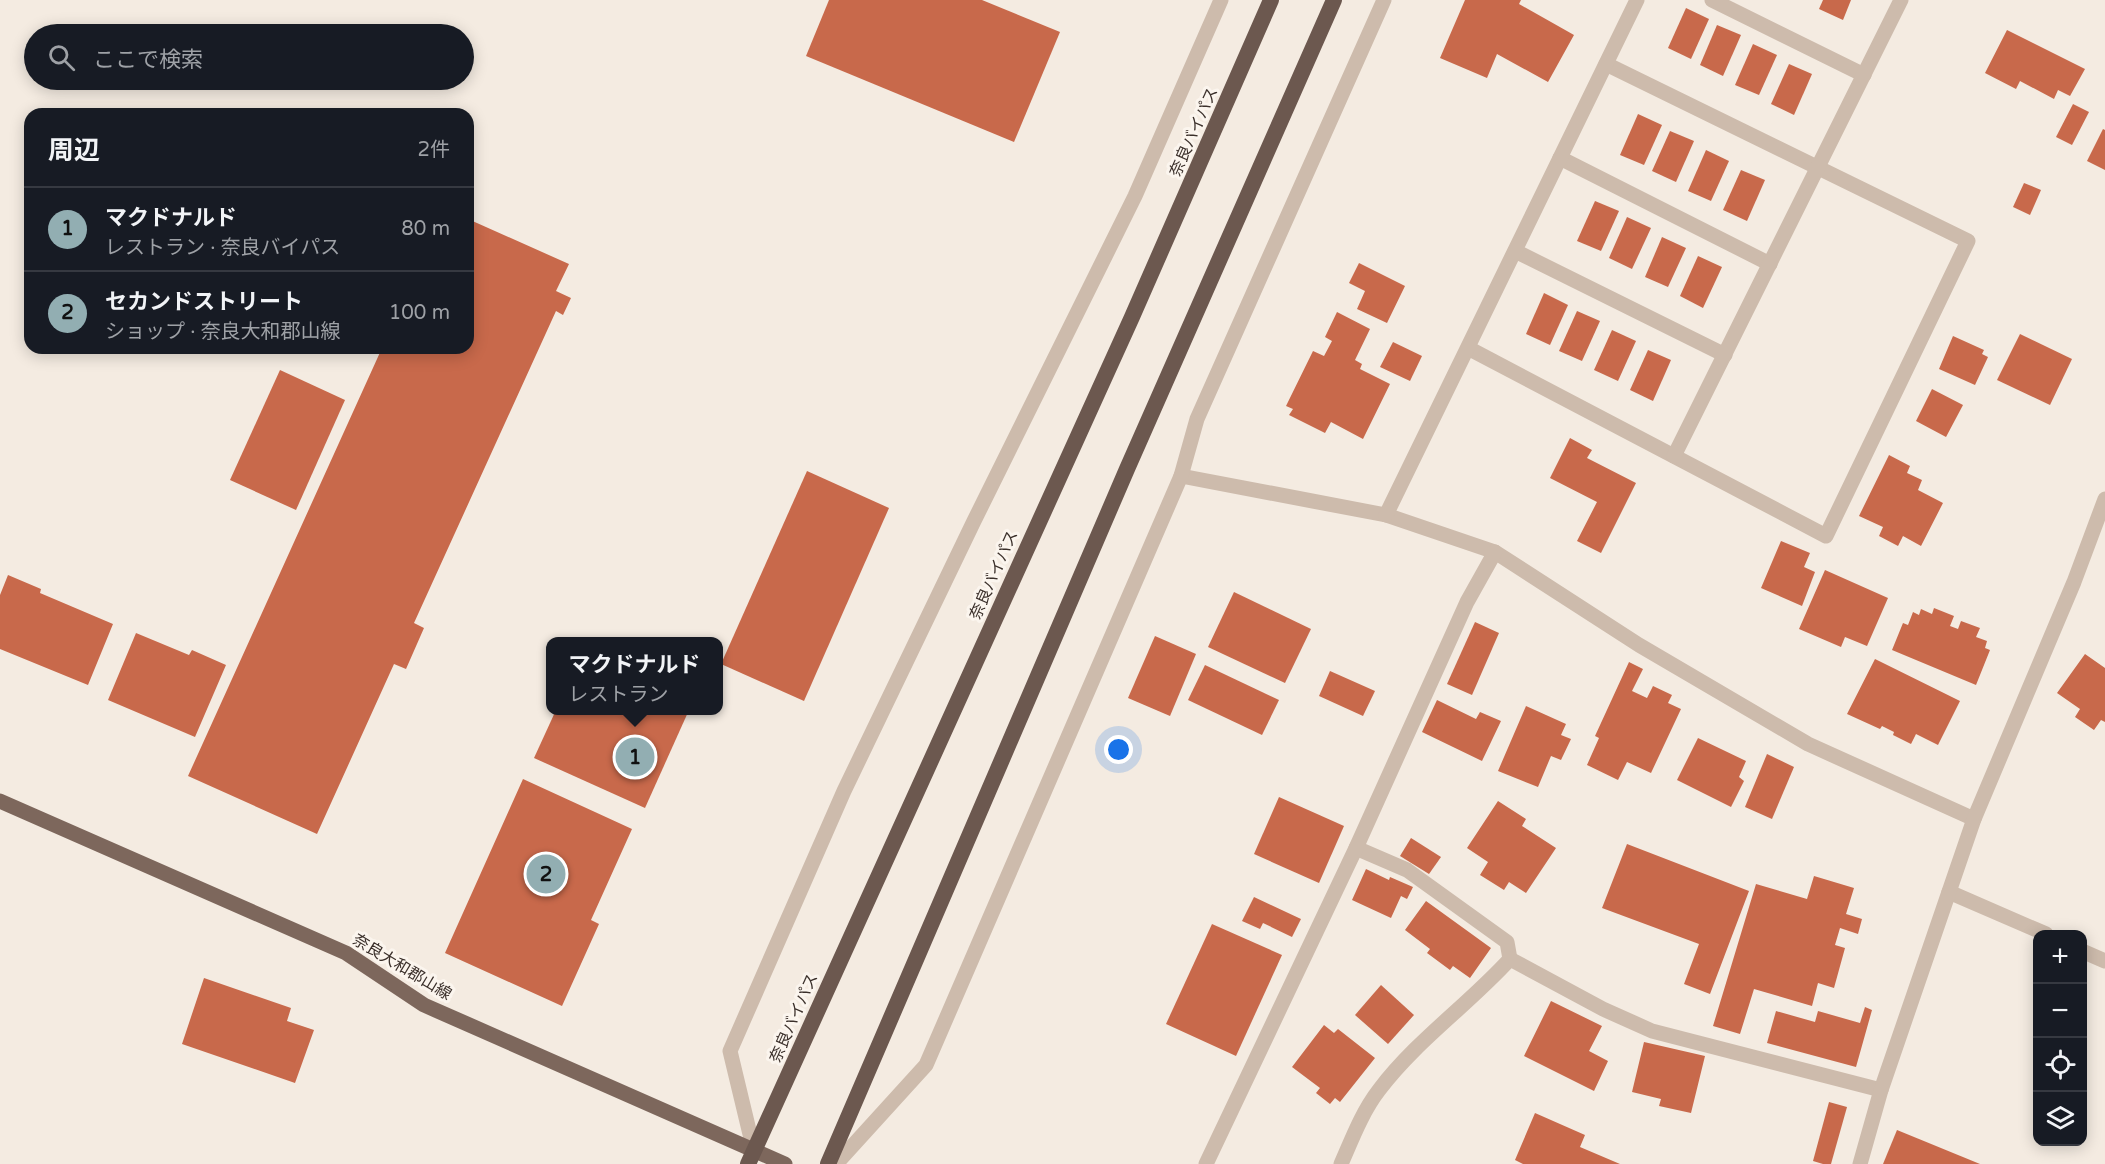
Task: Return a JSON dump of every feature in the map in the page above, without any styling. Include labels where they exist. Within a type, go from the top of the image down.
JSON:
[{"type":"highway","name":"奈良バイパス","points":[[751,1157],[1132,317],[1271,0]]},
{"type":"highway","points":[[828,1164],[1126,469],[1334,0]]},
{"type":"main road","name":"奈良大和郡山線","points":[[0,801],[346,952],[424,1005],[751,1157],[785,1164]]},
{"type":"street","points":[[751,1157],[730,1051],[844,791],[979,510],[1135,196],[1221,0]]},
{"type":"street","points":[[836,1164],[926,1065],[1181,476],[1197,419],[1384,0]]},
{"type":"street","points":[[1386,515],[1637,0]]},
{"type":"street","points":[[1712,0],[1864,75]]},
{"type":"street","points":[[1674,456],[1901,0]]},
{"type":"street","points":[[1467,348],[1826,536],[1968,241],[1606,64]]},
{"type":"street","points":[[1560,158],[1770,264]]},
{"type":"street","points":[[1515,251],[1725,355]]},
{"type":"street","points":[[1181,476],[1386,515],[1495,552],[1639,645],[1808,744],[1974,819]]},
{"type":"street","points":[[1860,1164],[1881,1090],[1974,819],[2073,582],[2105,499]]},
{"type":"street","points":[[1206,1164],[1356,848],[1467,602],[1495,552]]},
{"type":"street","points":[[1356,848],[1407,870],[1452,902],[1507,942],[1510,959]]},
{"type":"street","points":[[1949,892],[2037,930]]},
{"type":"street","points":[[2087,953],[2105,961]]},
{"type":"street","points":[[1510,959],[1603,1009],[1652,1031],[1881,1090]]},
{"type":"street","points":[[1341,1164],[1356,1128],[1379,1091],[1415,1050],[1473,998],[1510,959]]},
{"type":"building","points":[[829,0],[982,0],[1060,32],[1014,142],[806,56]]},
{"type":"building","points":[[1465,0],[1521,0],[1519,4],[1574,35],[1548,82],[1497,54],[1487,78],[1440,58]]},
{"type":"building","points":[[1823,0],[1851,0],[1843,20],[1819,9]]},
{"type":"building","points":[[1686,8],[1709,19],[1691,59],[1668,48]]},
{"type":"building","points":[[1717,25],[1741,35],[1723,76],[1700,65]]},
{"type":"building","points":[[2007,30],[2085,69],[2070,96],[2058,90],[2054,99],[2020,81],[2016,89],[1985,73]]},
{"type":"building","points":[[1753,44],[1777,55],[1759,95],[1735,85]]},
{"type":"building","points":[[1789,64],[1812,74],[1794,115],[1771,104]]},
{"type":"building","points":[[2073,104],[2089,112],[2072,145],[2056,137]]},
{"type":"building","points":[[1638,114],[1662,125],[1644,165],[1620,155]]},
{"type":"building","points":[[2103,129],[2105,130],[2105,170],[2087,161]]},
{"type":"building","points":[[1670,131],[1694,141],[1676,182],[1652,171]]},
{"type":"building","points":[[1706,150],[1729,161],[1711,201],[1688,191]]},
{"type":"building","points":[[1741,170],[1765,180],[1747,221],[1723,210]]},
{"type":"building","points":[[2024,183],[2041,190],[2030,215],[2013,207]]},
{"type":"building","points":[[1595,201],[1619,211],[1601,251],[1577,241]]},
{"type":"building","points":[[1627,217],[1651,228],[1632,269],[1609,258]]},
{"type":"building","points":[[474,222],[569,264],[556,291],[571,298],[563,315],[556,311],[414,623],[424,628],[406,669],[394,664],[317,834],[188,776],[379,354],[474,354]]},
{"type":"building","points":[[1662,237],[1686,248],[1668,287],[1645,277]]},
{"type":"building","points":[[1698,256],[1722,267],[1703,308],[1680,296]]},
{"type":"building","points":[[1359,263],[1405,286],[1387,323],[1357,309],[1365,291],[1349,283]]},
{"type":"building","points":[[1544,293],[1568,305],[1550,345],[1526,334]]},
{"type":"building","points":[[1577,311],[1600,321],[1582,361],[1559,351]]},
{"type":"building","points":[[1337,312],[1370,329],[1355,360],[1362,364],[1360,369],[1390,384],[1363,439],[1331,422],[1325,433],[1289,415],[1293,409],[1286,406],[1313,351],[1324,356],[1332,341],[1325,337]]},
{"type":"building","points":[[1612,330],[1636,341],[1618,381],[1594,370]]},
{"type":"building","points":[[2020,334],[2072,359],[2050,405],[1997,380]]},
{"type":"building","points":[[1953,336],[1984,350],[1982,354],[1988,357],[1975,385],[1939,369]]},
{"type":"building","points":[[1393,342],[1422,356],[1410,381],[1380,367]]},
{"type":"building","points":[[1648,350],[1671,360],[1653,401],[1630,390]]},
{"type":"building","points":[[280,370],[345,400],[296,510],[230,480]]},
{"type":"building","points":[[1932,389],[1963,405],[1946,437],[1916,421]]},
{"type":"building","points":[[1570,438],[1592,450],[1587,458],[1636,483],[1601,553],[1577,541],[1597,502],[1550,478]]},
{"type":"building","points":[[1889,455],[1910,466],[1907,473],[1922,480],[1918,490],[1943,503],[1921,546],[1903,536],[1898,546],[1879,536],[1883,527],[1859,516]]},
{"type":"building","points":[[807,471],[889,508],[804,701],[723,665],[723,660]]},
{"type":"building","points":[[1781,541],[1810,553],[1804,567],[1815,572],[1802,606],[1761,588]]},
{"type":"building","points":[[1825,570],[1888,598],[1867,646],[1845,637],[1841,647],[1799,629]]},
{"type":"building","points":[[8,575],[41,589],[40,593],[113,624],[88,685],[0,649],[0,595]]},
{"type":"building","points":[[1234,592],[1311,629],[1285,683],[1208,647]]},
{"type":"building","points":[[1934,608],[1954,616],[1950,626],[1958,629],[1961,621],[1980,628],[1976,637],[1987,641],[1985,648],[1990,650],[1976,685],[1892,650],[1903,623],[1908,625],[1913,612],[1919,615],[1921,609],[1932,614]]},
{"type":"building","points":[[1475,622],[1499,633],[1472,695],[1447,684]]},
{"type":"building","points":[[136,633],[189,655],[192,650],[226,665],[195,737],[108,700]]},
{"type":"building","points":[[1155,636],[1196,654],[1170,716],[1128,698]]},
{"type":"building","points":[[2085,654],[2105,668],[2105,722],[2101,720],[2094,730],[2075,717],[2080,709],[2057,693]]},
{"type":"building","points":[[1875,659],[1960,701],[1938,745],[1916,734],[1911,744],[1893,735],[1894,732],[1882,726],[1880,729],[1847,714]]},
{"type":"building","points":[[1629,662],[1643,669],[1632,691],[1647,698],[1653,686],[1672,695],[1668,703],[1681,709],[1651,773],[1627,762],[1618,780],[1587,765],[1599,738],[1595,736]]},
{"type":"building","points":[[1205,665],[1279,700],[1262,735],[1188,700]]},
{"type":"building","points":[[1330,671],[1375,691],[1363,716],[1319,696]]},
{"type":"building","points":[[1437,700],[1476,719],[1480,712],[1501,721],[1482,761],[1422,732]]},
{"type":"building","points":[[1526,706],[1566,724],[1561,735],[1571,739],[1561,760],[1551,756],[1538,787],[1498,771]]},
{"type":"building","points":[[554,715],[687,715],[645,808],[534,758]]},
{"type":"building","points":[[1698,738],[1746,761],[1739,777],[1744,781],[1731,807],[1677,780]]},
{"type":"building","points":[[1767,754],[1794,767],[1772,819],[1745,807]]},
{"type":"building","points":[[523,779],[632,829],[591,920],[599,924],[562,1006],[445,953]]},
{"type":"building","points":[[1279,797],[1344,826],[1319,883],[1254,854]]},
{"type":"building","points":[[1498,801],[1526,819],[1522,826],[1556,848],[1526,893],[1509,882],[1504,890],[1480,875],[1488,862],[1467,848]]},
{"type":"building","points":[[1411,838],[1441,857],[1429,874],[1400,856]]},
{"type":"building","points":[[1627,844],[1749,891],[1710,994],[1684,984],[1699,944],[1602,908]]},
{"type":"building","points":[[1366,869],[1389,880],[1390,877],[1413,887],[1407,899],[1401,896],[1391,918],[1352,900]]},
{"type":"building","points":[[1814,876],[1854,888],[1846,914],[1862,919],[1858,934],[1840,928],[1835,945],[1845,948],[1834,988],[1818,983],[1812,1006],[1754,989],[1740,1034],[1713,1026],[1756,884],[1807,899]]},
{"type":"building","points":[[1254,897],[1301,919],[1292,937],[1263,923],[1260,929],[1242,921]]},
{"type":"building","points":[[1426,901],[1491,948],[1470,978],[1453,966],[1450,970],[1427,953],[1430,949],[1405,930]]},
{"type":"building","points":[[1212,924],[1282,955],[1236,1056],[1166,1024]]},
{"type":"building","points":[[204,978],[291,1008],[287,1021],[314,1030],[295,1083],[182,1044]]},
{"type":"building","points":[[1381,985],[1414,1015],[1388,1044],[1355,1015]]},
{"type":"building","points":[[1551,1001],[1602,1026],[1589,1051],[1608,1061],[1594,1091],[1524,1056]]},
{"type":"building","points":[[1865,1007],[1872,1010],[1856,1067],[1767,1043],[1776,1011],[1815,1022],[1818,1011],[1860,1023]]},
{"type":"building","points":[[1324,1025],[1334,1033],[1338,1029],[1375,1058],[1340,1102],[1335,1098],[1330,1104],[1316,1093],[1320,1088],[1292,1067]]},
{"type":"building","points":[[1644,1042],[1705,1056],[1691,1113],[1659,1106],[1661,1099],[1632,1092]]},
{"type":"building","points":[[1829,1102],[1847,1107],[1831,1164],[1823,1164],[1813,1161]]},
{"type":"building","points":[[1535,1113],[1585,1135],[1580,1147],[1620,1164],[1523,1164],[1515,1160]]},
{"type":"building","points":[[1897,1130],[1980,1164],[1883,1164]]},
{"type":"place","name":"マクドナルド","points":[[635,757]]},
{"type":"place","name":"セカンドストリート","points":[[546,874]]}]
